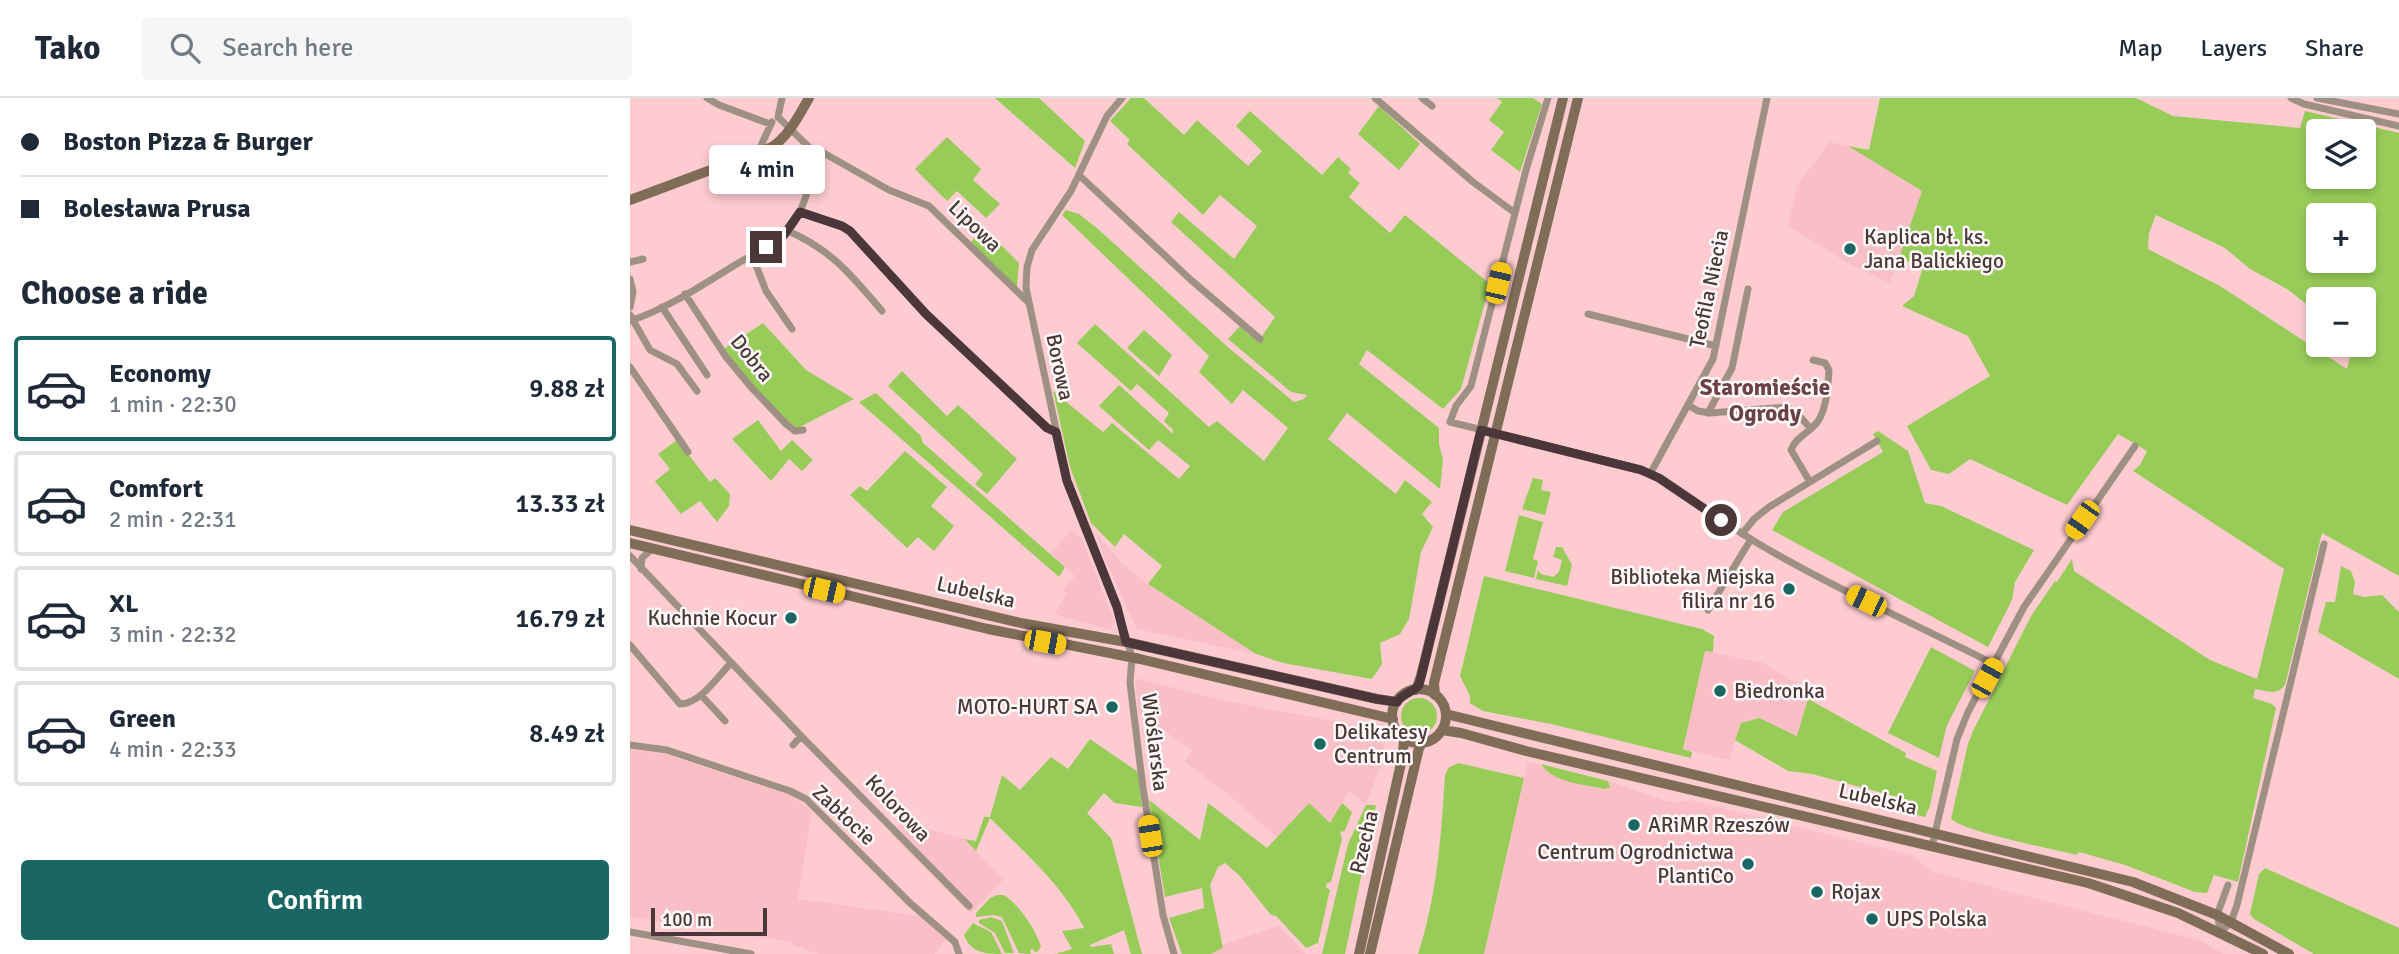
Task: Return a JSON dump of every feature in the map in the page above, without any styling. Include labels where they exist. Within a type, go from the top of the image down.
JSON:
[{"type":"main road","points":[[630,200],[757,153],[779,142],[809,98]]},
{"type":"main road","points":[[1416,690],[1563,98]]},
{"type":"main road","points":[[1435,695],[1434,683],[1578,98]]},
{"type":"main road","name":"Lubelska","points":[[630,530],[1021,623],[1126,642],[1397,702]]},
{"type":"main road","name":"Lubelska","points":[[630,543],[1010,634],[1132,657],[1393,719]]},
{"type":"main road","points":[[792,582],[799,577],[797,569]]},
{"type":"main road","points":[[1416,690],[1425,690],[1435,695],[1446,714],[1442,730],[1432,739],[1423,742],[1404,738],[1398,732],[1393,719],[1397,702],[1405,694],[1416,690]]},
{"type":"main road","name":"Lubelska","points":[[1446,714],[2073,866],[2152,888],[2217,915],[2289,954]]},
{"type":"main road","name":"Lubelska","points":[[1442,730],[1932,846],[2140,899],[2221,932],[2263,954]]},
{"type":"main road","name":"Rzecha","points":[[1359,954],[1403,754],[1404,738]]},
{"type":"main road","name":"Rzecha","points":[[1370,954],[1419,748],[1423,742]]},
{"type":"main road","points":[[2070,880],[2068,872],[2073,866]]},
{"type":"street","points":[[707,98],[770,124]]},
{"type":"street","points":[[757,153],[770,124],[778,117],[782,98]]},
{"type":"street","name":"Borowa","points":[[1122,98],[1107,116],[1079,176],[1037,241],[1028,258],[1026,276],[1028,302],[1067,481],[1117,607],[1132,657]]},
{"type":"street","points":[[1375,98],[1473,182],[1515,214]]},
{"type":"street","points":[[1422,98],[1432,106]]},
{"type":"street","points":[[1548,98],[1534,141],[1471,386],[1456,406],[1450,422],[1650,474],[1751,540],[1808,572],[1994,664]]},
{"type":"street","name":"Teofila Niecia","points":[[1650,474],[1710,369],[1766,98]]},
{"type":"street","points":[[2291,98],[2304,104],[2399,126]]},
{"type":"street","points":[[2317,98],[2399,114]]},
{"type":"street","points":[[697,391],[677,364],[650,349],[631,319],[662,307],[685,294],[752,255],[788,230],[800,212],[814,163],[814,152],[778,117]]},
{"type":"street","name":"Lipowa","points":[[814,152],[822,152],[889,190],[929,206],[1028,302]]},
{"type":"street","points":[[1079,176],[1191,280],[1260,339]]},
{"type":"street","points":[[800,212],[850,231],[926,314],[1047,428],[1056,432]]},
{"type":"street","points":[[788,230],[826,251],[849,272],[883,311]]},
{"type":"street","points":[[752,255],[766,291],[792,329]]},
{"type":"street","points":[[630,262],[643,259]]},
{"type":"street","points":[[630,279],[633,292],[630,307]]},
{"type":"street","points":[[1708,412],[1732,368],[1748,289]]},
{"type":"street","name":"Dobra","points":[[685,294],[726,356],[751,387],[786,424],[795,431],[803,430]]},
{"type":"street","points":[[662,307],[707,375]]},
{"type":"street","points":[[1587,314],[1716,346]]},
{"type":"street","points":[[1810,482],[1791,450],[1822,414],[1829,369],[1825,363],[1813,360]]},
{"type":"street","points":[[630,367],[688,452]]},
{"type":"street","points":[[1688,405],[1708,412],[1786,407],[1796,412],[1811,429]]},
{"type":"street","points":[[1742,534],[1748,525],[1769,507],[1877,441]]},
{"type":"street","points":[[1932,846],[1957,739],[1968,712],[2024,607],[2135,446]]},
{"type":"street","points":[[1708,610],[1751,540]]},
{"type":"street","points":[[2221,932],[2231,922],[2324,544]]},
{"type":"street","points":[[641,570],[642,558],[652,549]]},
{"type":"street","name":"Kolorowa","points":[[630,556],[801,736],[969,906]]},
{"type":"street","points":[[630,645],[678,702],[686,704],[701,695],[731,663]]},
{"type":"street","name":"Wioślarska","points":[[1132,657],[1130,683],[1143,788],[1163,915],[1174,954]]},
{"type":"street","points":[[701,695],[725,721]]},
{"type":"street","points":[[793,744],[801,736]]},
{"type":"street","name":"Zabłocie","points":[[630,745],[667,750],[790,791],[806,799],[910,903],[955,942],[959,954]]},
{"type":"street","points":[[2221,932],[2217,915],[2228,885]]},
{"type":"street","points":[[630,932],[751,954]]},
{"type":"shaded area","points":[[1830,142],[1848,146],[1922,191],[1890,283],[1848,263],[1788,226],[1797,185]]},
{"type":"shaded area","points":[[1071,530],[1082,539],[1115,621],[1111,630],[1054,614],[1068,593],[1064,591],[1068,583],[1075,576],[1051,553]]},
{"type":"shaded area","points":[[1095,532],[1121,562],[1144,582],[1256,654],[1137,629]]},
{"type":"shaded area","points":[[1705,651],[1763,663],[1810,692],[1798,736],[1754,718],[1741,723],[1729,760],[1683,749]]},
{"type":"shaded area","points":[[1135,678],[1225,701],[1376,729],[1386,752],[1366,805],[1349,791],[1330,823],[1309,803],[1277,837],[1224,791],[1185,762],[1192,750],[1138,713]]},
{"type":"shaded area","points":[[630,749],[666,754],[790,795],[812,811],[798,899],[920,916],[946,940],[934,954],[818,954],[791,942],[630,917]]},
{"type":"shaded area","points":[[1528,762],[1608,781],[1662,800],[1675,803],[1689,800],[1911,855],[1933,872],[2202,941],[2223,954],[1484,954]]},
{"type":"shaded area","points":[[902,822],[965,839],[1003,880],[970,914],[890,833]]},
{"type":"shaded area","points":[[1279,926],[1306,954],[1210,954],[1222,948],[1222,945]]},
{"type":"green space","points":[[995,98],[1039,98],[1085,141],[1075,168]]},
{"type":"green space","points":[[1131,98],[1144,98],[1184,135],[1197,120],[1248,166],[1262,151],[1236,126],[1250,111],[1322,175],[1338,157],[1351,169],[1348,173],[1360,183],[1349,197],[1390,233],[1405,215],[1490,284],[1461,389],[1443,409],[1367,350],[1359,364],[1439,428],[1443,460],[1440,489],[1347,413],[1328,439],[1396,494],[1405,480],[1432,502],[1422,514],[1433,527],[1421,552],[1409,619],[1400,634],[1380,643],[1382,664],[1372,679],[1283,663],[1256,654],[1148,584],[1162,566],[1124,534],[1115,547],[1091,523],[1070,467],[1053,391],[1103,432],[1112,423],[1179,479],[1190,466],[1158,440],[1149,450],[1099,406],[1119,385],[1173,434],[1173,430],[1164,421],[1169,413],[1137,384],[1131,391],[1077,343],[1095,324],[1209,427],[1217,421],[1264,461],[1288,428],[1243,390],[1232,404],[1199,372],[1209,356],[1062,215],[1066,210],[1079,214],[1098,229],[1229,348],[1294,402],[1307,395],[1291,392],[1228,339],[1240,326],[1258,342],[1275,317],[1171,222],[1179,212],[1234,259],[1257,226],[1220,195],[1203,215],[1127,144],[1130,140],[1110,121]]},
{"type":"green space","points":[[1497,98],[1533,98],[1542,104],[1520,172],[1491,150],[1504,132],[1489,120],[1502,102]]},
{"type":"green space","points":[[1880,98],[2136,98],[2173,116],[2300,128],[2305,111],[2339,119],[2306,119],[2306,189],[2376,189],[2376,128],[2399,133],[2399,576],[2322,533],[2285,685],[2275,692],[2255,689],[2253,698],[2276,708],[2238,882],[2214,875],[2207,893],[2195,892],[2125,865],[2079,852],[2077,855],[1991,835],[1951,819],[1973,731],[2031,616],[2072,559],[2074,571],[2210,660],[2257,679],[2284,569],[2133,471],[2140,465],[2147,451],[2118,434],[2067,505],[1970,459],[1949,474],[1931,470],[1907,426],[1990,376],[1968,336],[1902,306],[1914,296],[1923,267],[1899,258],[1922,191],[1848,146],[1869,150]]},
{"type":"green space","points":[[1379,106],[1420,144],[1399,170],[1358,134]]},
{"type":"green space","points":[[947,137],[981,169],[973,180],[1000,204],[986,218],[957,191],[947,201],[915,169]]},
{"type":"green space","points":[[979,232],[988,241],[993,237],[1019,263],[1017,288],[971,242]]},
{"type":"green space","points":[[763,323],[806,370],[854,399],[798,428],[788,422],[758,392],[724,349]]},
{"type":"green space","points":[[1144,330],[1172,355],[1159,376],[1127,348]]},
{"type":"green space","points":[[902,371],[947,416],[958,405],[1017,459],[987,494],[975,484],[983,474],[888,386]]},
{"type":"green space","points":[[876,393],[921,436],[923,443],[1065,567],[1059,577],[859,402]]},
{"type":"green space","points":[[758,420],[781,451],[792,440],[813,460],[802,471],[789,459],[771,481],[732,439]]},
{"type":"green space","points":[[1878,431],[1908,451],[1925,503],[1941,506],[2034,550],[2015,582],[2012,600],[1988,647],[1772,530],[1783,512],[1883,452],[1873,434]]},
{"type":"green space","points":[[677,440],[710,482],[715,478],[730,494],[729,506],[717,522],[700,501],[681,514],[655,481],[670,469],[658,454]]},
{"type":"green space","points":[[905,451],[947,487],[931,506],[954,526],[934,551],[918,537],[907,548],[850,495],[860,486],[867,491]]},
{"type":"green space","points":[[1533,478],[1543,480],[1541,490],[1551,492],[1545,515],[1522,509]]},
{"type":"green space","points":[[1519,515],[1543,522],[1533,559],[1538,561],[1534,578],[1505,571]]},
{"type":"green space","points":[[1556,547],[1562,547],[1572,565],[1567,586],[1536,579],[1538,570],[1541,574],[1553,577],[1559,572],[1562,560],[1553,557]]},
{"type":"green space","points":[[2341,566],[2351,571],[2355,582],[2353,594],[2364,597],[2382,595],[2399,612],[2399,679],[2318,632],[2326,602],[2335,602]]},
{"type":"green space","points":[[1484,576],[1702,629],[1714,636],[1713,652],[1705,651],[1683,749],[1692,752],[1691,758],[1551,724],[1483,711],[1470,703],[1470,696],[1460,676]]},
{"type":"green space","points":[[1931,647],[1975,671],[1947,725],[1939,758],[1888,733]]},
{"type":"green space","points":[[1419,698],[1432,703],[1437,716],[1432,729],[1419,734],[1406,729],[1401,716],[1406,703]]},
{"type":"green space","points":[[1808,699],[1906,753],[1905,757],[1937,771],[1925,817],[1902,812],[1900,806],[1915,809],[1916,805],[1901,798],[1812,774],[1788,771],[1735,740],[1741,723],[1759,718],[1797,736]]},
{"type":"green space","points":[[1090,739],[1138,772],[1142,807],[1115,803],[1104,793],[1087,813],[1111,838],[1142,954],[1131,954],[1124,930],[1090,945],[1111,944],[1114,954],[1055,954],[1072,949],[1062,931],[1084,928],[1065,897],[1042,869],[990,818],[976,851],[965,839],[976,841],[984,817],[990,817],[1002,775],[1020,790],[1051,757],[1068,769]]},
{"type":"green space","points":[[1458,763],[1524,778],[1484,954],[1418,954],[1434,888],[1445,776],[1448,768]]},
{"type":"green space","points":[[1541,764],[1608,781],[1610,788],[1561,779]]},
{"type":"green space","points":[[1149,800],[1200,840],[1208,803],[1267,848],[1309,803],[1330,823],[1342,803],[1352,812],[1345,831],[1340,832],[1342,839],[1331,882],[1327,883],[1326,887],[1330,890],[1318,943],[1306,948],[1276,916],[1271,915],[1239,875],[1225,863],[1218,867],[1210,885],[1223,948],[1210,954],[1182,954],[1169,918],[1204,908],[1202,888],[1165,897]]},
{"type":"green space","points":[[1366,805],[1376,805],[1345,954],[1322,954],[1348,844]]},
{"type":"green space","points":[[2265,868],[2399,928],[2399,954],[2314,954],[2254,919],[2250,914],[2259,874]]},
{"type":"green space","points":[[997,895],[1010,899],[1026,918],[1041,947],[1036,953],[1033,949],[1030,950],[1031,954],[1019,953],[1002,917],[976,917],[976,913],[990,898]]},
{"type":"green space","points":[[991,917],[1002,921],[1014,953],[1005,953],[995,933],[979,923],[979,920]]},
{"type":"green space","points":[[973,923],[991,932],[1002,954],[984,953],[970,946],[964,935]]},
{"type":"place","name":"Kaplica bł. ks. Jana Balickiego","points":[[1850,249]]},
{"type":"place","name":"Biblioteka Miejska filira nr 16","points":[[1789,589]]},
{"type":"place","name":"Kuchnie Kocur","points":[[791,618]]},
{"type":"place","name":"Biedronka","points":[[1720,691]]},
{"type":"place","name":"MOTO-HURT SA","points":[[1112,707]]},
{"type":"place","name":"Delikatesy Centrum","points":[[1320,744]]},
{"type":"place","name":"ARiMR Rzeszów","points":[[1634,825]]},
{"type":"place","name":"Centrum Ogrodnictwa PlantiCo","points":[[1748,864]]},
{"type":"place","name":"Rojax","points":[[1817,892]]},
{"type":"place","name":"UPS Polska","points":[[1872,919]]},
{"type":"district","name":"Staromieście Ogrody","points":[[1765,400]]},
{"type":"route","points":[[766,247],[784,235],[800,212],[846,228],[926,314],[1047,428],[1056,432],[1067,481],[1117,607],[1126,642],[1397,702],[1405,694],[1416,690],[1419,685],[1481,430],[1641,470],[1659,478],[1721,520]]}]
